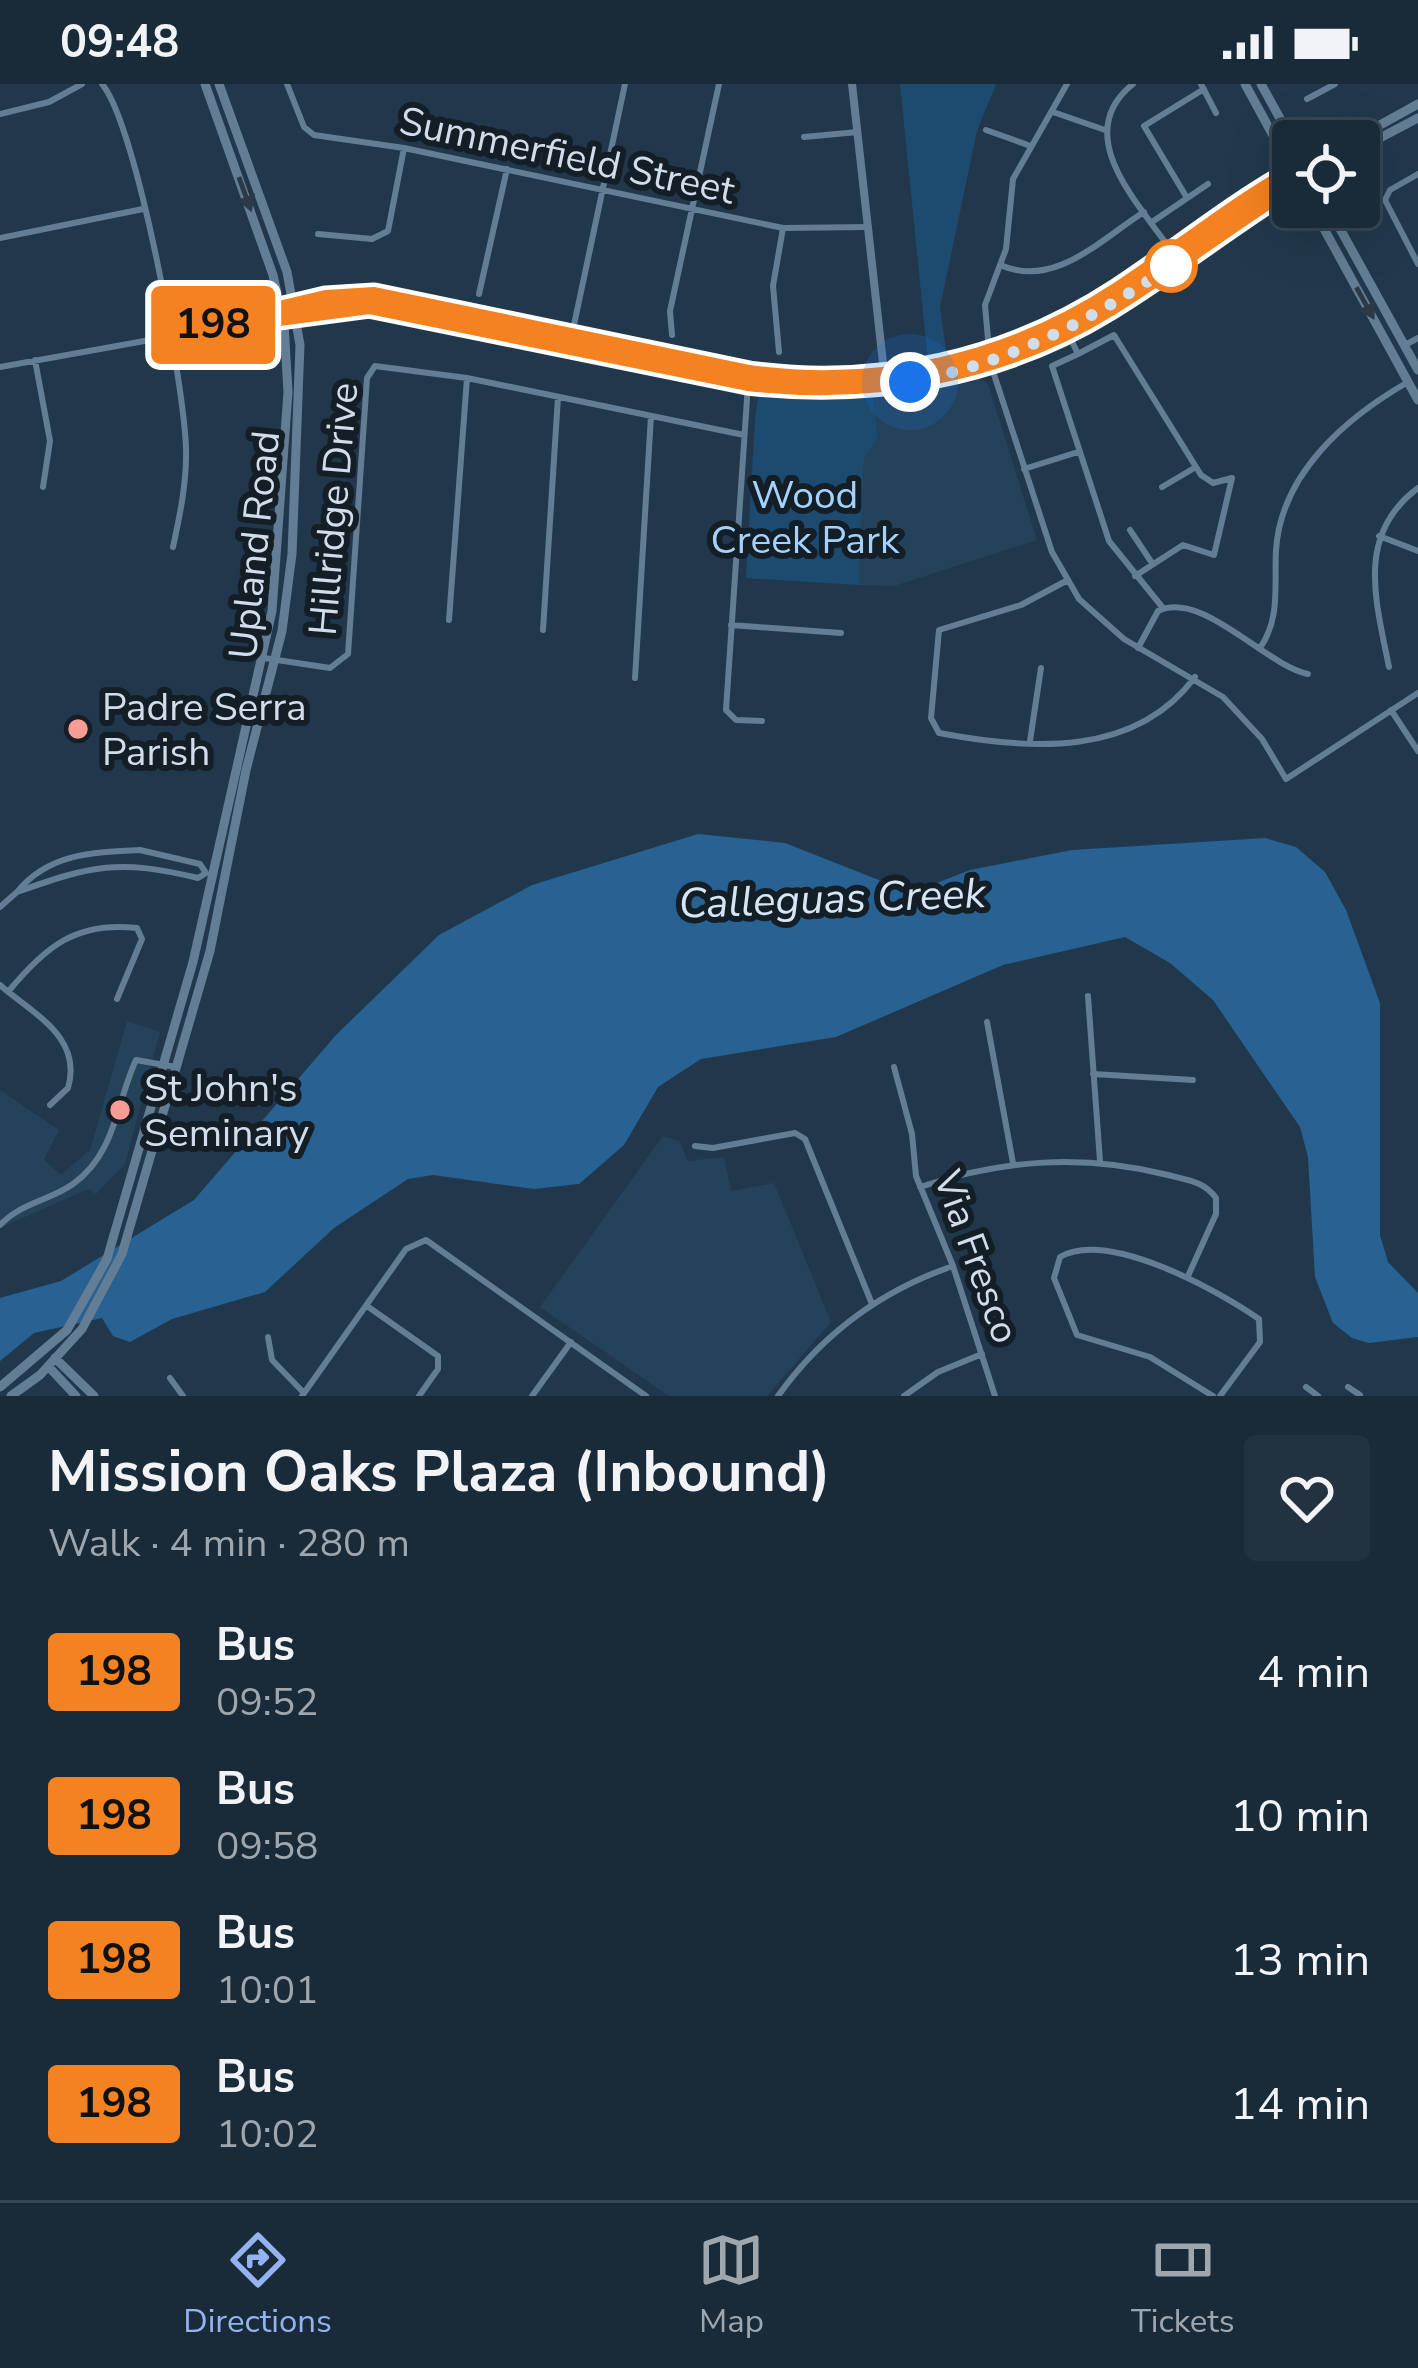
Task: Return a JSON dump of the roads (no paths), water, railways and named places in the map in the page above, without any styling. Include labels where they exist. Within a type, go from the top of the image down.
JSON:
[{"type":"main road","name":"Upland Road","points":[[205,84],[282,312],[286,430],[270,659]]},
{"type":"main road","name":"Upland Road","points":[[0,1387],[44,1355],[68,1330],[96,1287],[115,1237],[210,951],[290,574],[300,405],[295,309],[219,84]]},
{"type":"main road","points":[[1245,84],[1272,134]]},
{"type":"main road","points":[[1261,84],[1281,120]]},
{"type":"main road","points":[[1380,125],[1418,104]]},
{"type":"main road","points":[[1380,138],[1418,118]]},
{"type":"main road","points":[[1176,257],[1272,187]]},
{"type":"main road","points":[[282,312],[369,305],[805,388],[885,381],[989,358],[1065,327],[1272,197]]},
{"type":"main road","points":[[1324,228],[1418,400]]},
{"type":"main road","points":[[1340,228],[1418,370]]},
{"type":"main road","name":"Upland Road","points":[[11,1396],[52,1363],[82,1329],[109,1286],[128,1233],[170,1065]]},
{"type":"main road","points":[[44,1355],[94,1396]]},
{"type":"main road","points":[[52,1363],[76,1396]]},
{"type":"street","points":[[0,114],[50,102],[82,84]]},
{"type":"street","points":[[102,84],[115,99],[128,133],[186,451],[173,547]]},
{"type":"street","name":"Summerfield Street","points":[[287,84],[310,133],[404,148],[783,228],[868,227]]},
{"type":"street","points":[[570,341],[625,84]]},
{"type":"street","points":[[672,334],[670,311],[719,84]]},
{"type":"street","points":[[852,84],[885,381]]},
{"type":"street","points":[[1067,84],[1028,146],[1010,191],[1000,265],[985,305],[989,358],[1066,581],[1102,623],[1195,677],[1242,715],[1286,779],[1418,693]]},
{"type":"street","points":[[1133,84],[1117,98],[1105,130],[1112,161],[1176,257]]},
{"type":"street","points":[[1306,99],[1334,84]]},
{"type":"street","points":[[1187,198],[1144,126],[1202,87],[1216,112]]},
{"type":"street","points":[[1052,112],[1105,130]]},
{"type":"street","points":[[986,130],[1028,146]]},
{"type":"street","points":[[804,137],[857,132]]},
{"type":"street","points":[[318,234],[372,238],[388,231],[404,148]]},
{"type":"street","points":[[479,294],[507,169]]},
{"type":"street","points":[[1418,174],[1390,190],[1384,200],[1418,264]]},
{"type":"street","points":[[1152,223],[1208,184]]},
{"type":"street","points":[[0,238],[143,209]]},
{"type":"street","points":[[1000,265],[1024,272],[1060,266],[1144,212]]},
{"type":"street","points":[[779,352],[773,286],[783,228]]},
{"type":"street","points":[[0,367],[282,312]]},
{"type":"street","points":[[1065,327],[1078,354]]},
{"type":"street","points":[[1136,576],[1183,545],[1214,555],[1232,478],[1207,482],[1114,334],[1052,366],[1108,541],[1136,576],[1163,608]]},
{"type":"street","points":[[1405,346],[1418,338]]},
{"type":"street","points":[[35,360],[50,441],[43,487]]},
{"type":"street","name":"Hillridge Drive","points":[[270,659],[330,668],[348,654],[369,373],[382,364],[744,435]]},
{"type":"street","points":[[449,620],[467,378]]},
{"type":"street","points":[[749,378],[728,714],[762,721]]},
{"type":"street","points":[[1260,648],[1275,612],[1277,537],[1296,486],[1352,418],[1408,382]]},
{"type":"street","points":[[543,630],[558,398]]},
{"type":"street","points":[[635,678],[651,416]]},
{"type":"street","points":[[1024,469],[1079,451]]},
{"type":"street","points":[[1162,487],[1196,467]]},
{"type":"street","points":[[1389,667],[1373,583],[1379,536],[1418,488]]},
{"type":"street","points":[[1130,530],[1152,563]]},
{"type":"street","points":[[1379,536],[1418,551]]},
{"type":"street","points":[[1066,581],[1021,605],[947,623],[937,636],[931,718],[936,730],[1084,743],[1150,722],[1195,677]]},
{"type":"street","points":[[1163,608],[1182,607],[1260,648],[1291,671],[1307,674]]},
{"type":"street","points":[[1138,648],[1163,608]]},
{"type":"street","points":[[731,625],[841,633]]},
{"type":"street","points":[[1030,741],[1041,668]]},
{"type":"street","points":[[1391,710],[1418,751]]},
{"type":"street","points":[[0,907],[47,865],[94,852],[140,850],[200,864],[206,873],[198,878],[137,865],[97,867],[51,877],[17,892]]},
{"type":"street","points":[[8,992],[42,952],[70,933],[110,925],[137,928],[142,939],[117,999]]},
{"type":"street","points":[[0,985],[55,1030],[70,1052],[74,1071],[68,1088],[50,1106]]},
{"type":"street","points":[[1088,996],[1100,1161]]},
{"type":"street","points":[[987,1022],[1013,1163]]},
{"type":"street","points":[[0,1225],[34,1201],[75,1182],[98,1159],[136,1060],[170,1065]]},
{"type":"street","name":"Via Fresco","points":[[894,1067],[920,1187],[953,1266],[995,1396]]},
{"type":"street","points":[[1093,1074],[1193,1080]]},
{"type":"street","points":[[694,1146],[713,1148],[795,1133],[805,1139],[872,1304]]},
{"type":"street","points":[[920,1187],[1013,1163],[1100,1161],[1204,1184],[1216,1198],[1216,1214],[1188,1276]]},
{"type":"street","points":[[268,1336],[272,1360],[303,1394],[406,1250],[427,1240],[646,1396]]},
{"type":"street","points":[[1070,1252],[1112,1254],[1188,1276],[1255,1316],[1263,1326],[1259,1342],[1217,1396],[1150,1357],[1077,1335],[1054,1278],[1060,1257],[1070,1252]]},
{"type":"street","points":[[778,1396],[835,1330],[872,1304],[953,1266]]},
{"type":"street","points":[[368,1306],[438,1356],[438,1370],[418,1396]]},
{"type":"street","points":[[532,1396],[571,1342]]},
{"type":"street","points":[[904,1396],[938,1372],[982,1354]]},
{"type":"street","points":[[170,1378],[183,1396]]},
{"type":"street","points":[[1306,1387],[1318,1396]]},
{"type":"water","name":"Calleguas Creek","points":[[698,834],[785,843],[894,886],[924,888],[970,870],[1072,850],[1265,838],[1296,847],[1325,872],[1346,910],[1380,1003],[1380,1235],[1388,1262],[1418,1293],[1418,1337],[1369,1343],[1352,1338],[1333,1323],[1315,1277],[1308,1157],[1300,1127],[1213,1000],[1170,963],[1125,937],[1003,965],[836,1037],[701,1059],[658,1087],[624,1145],[579,1184],[534,1189],[433,1175],[408,1179],[334,1228],[265,1292],[172,1319],[130,1342],[113,1336],[102,1318],[34,1333],[0,1361],[0,1298],[61,1281],[194,1200],[336,1035],[439,935],[532,885]]},
{"type":"place","name":"Padre Serra Parish","points":[[78,729]]},
{"type":"place","name":"St John's Seminary","points":[[120,1110]]},
{"type":"park label","name":"Wood Creek Park","points":[[805,518]]}]
